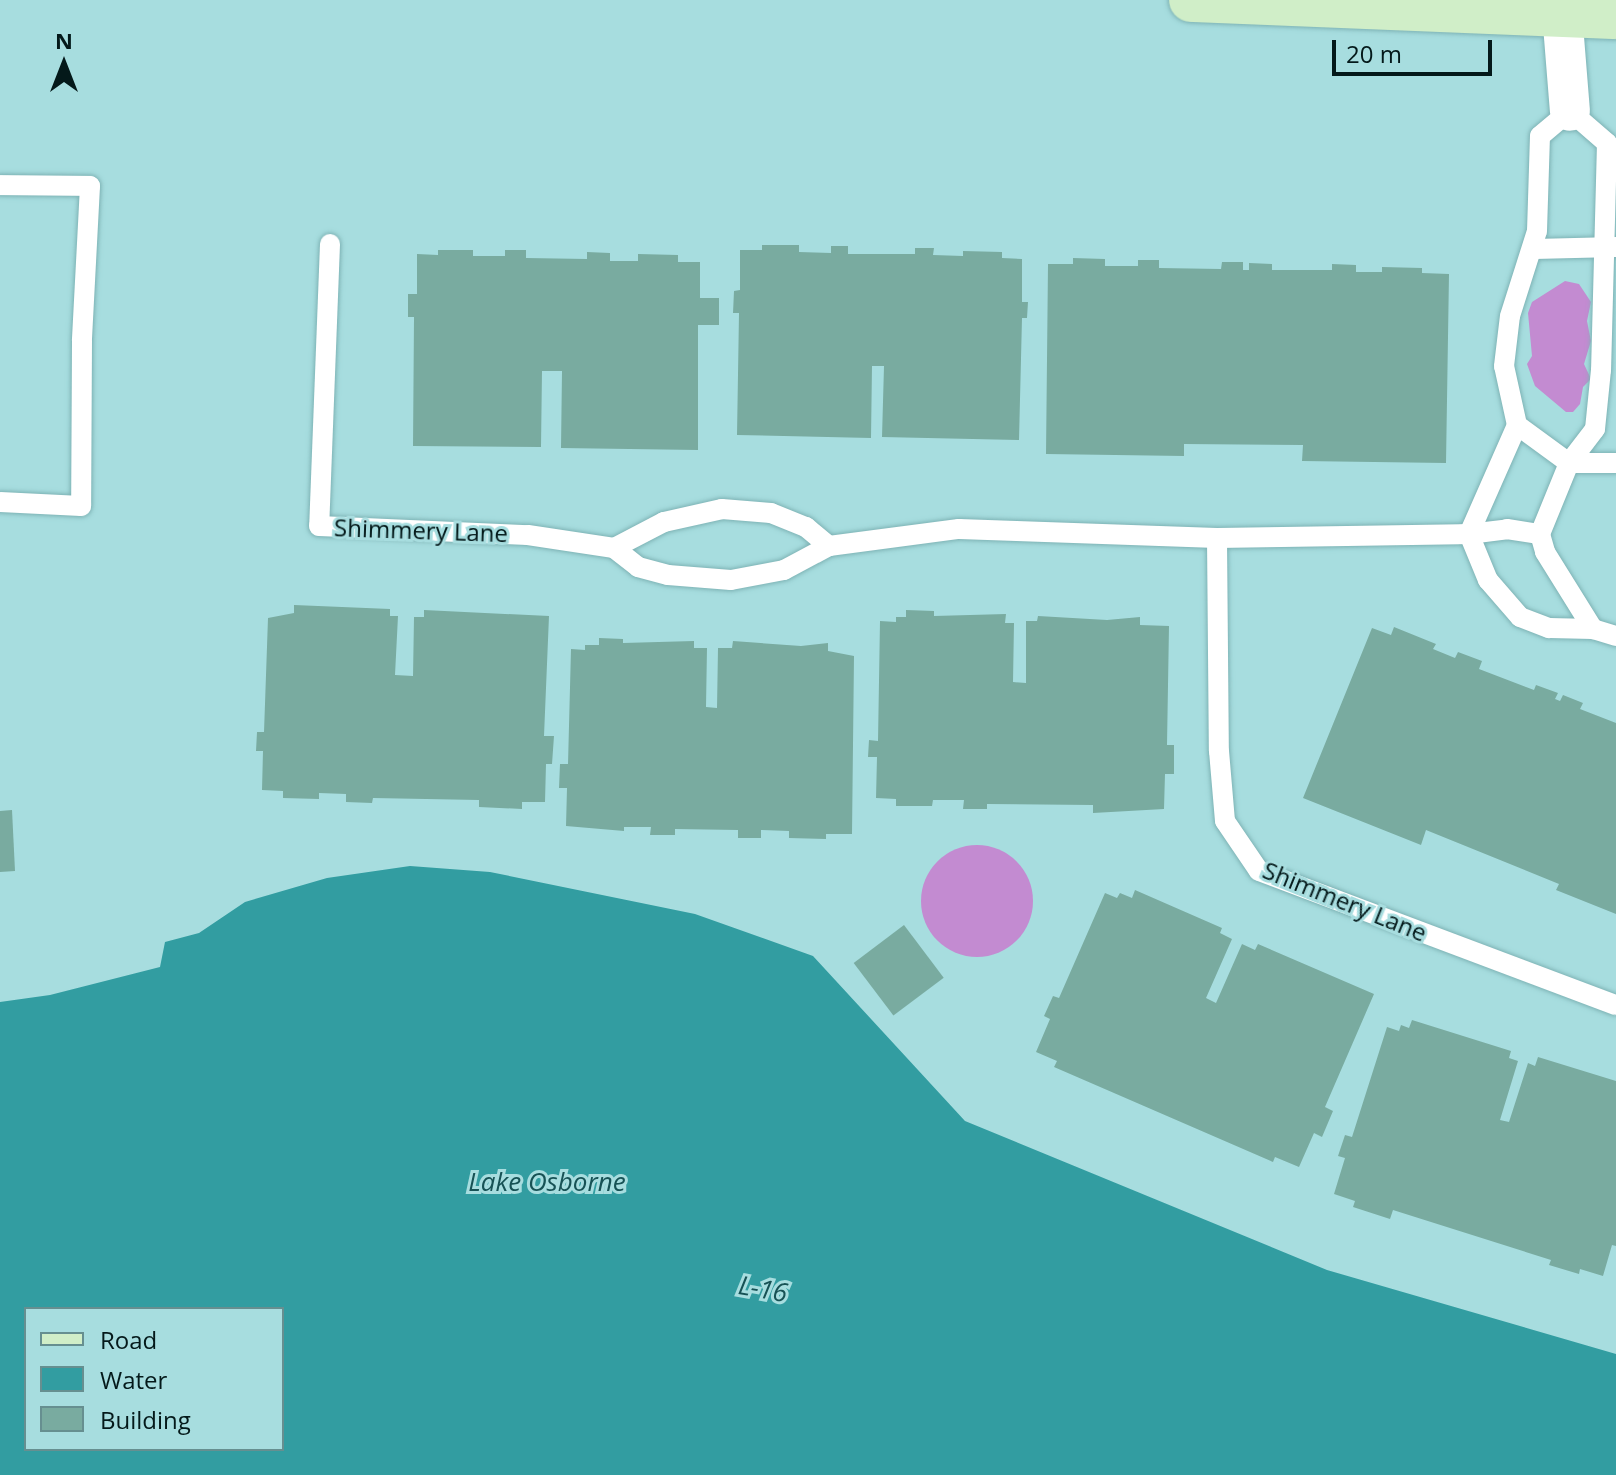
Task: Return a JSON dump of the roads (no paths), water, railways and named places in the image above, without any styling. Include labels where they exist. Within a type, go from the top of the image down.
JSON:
[{"type":"main road","points":[[1191,0],[1561,6],[1616,17]]},
{"type":"street","points":[[1561,6],[1570,111]]},
{"type":"lane","points":[[1593,629],[1545,552],[1540,534],[1569,463],[1595,429],[1610,247],[1607,143],[1570,111],[1540,136],[1534,249],[1510,316],[1504,366],[1517,425],[1469,534],[1488,580],[1520,617],[1549,628],[1593,629],[1616,636]]},
{"type":"lane","points":[[0,185],[90,186],[82,341],[81,506],[0,502]]},
{"type":"lane","name":"Shimmery Lane","points":[[330,244],[319,526],[528,535],[614,548],[638,567],[668,575],[731,580],[784,570],[829,546],[959,529],[1217,538],[1469,534],[1507,529],[1540,534]]},
{"type":"lane","points":[[1534,249],[1610,247]]},
{"type":"lane","points":[[1517,425],[1569,463],[1616,463]]},
{"type":"lane","points":[[614,548],[664,522],[722,509],[771,513],[806,527],[829,546]]},
{"type":"lane","name":"Shimmery Lane","points":[[1217,538],[1219,751],[1225,821],[1259,871],[1616,1005]]},
{"type":"water","name":"Lake Osborne","points":[[410,866],[490,872],[695,914],[813,956],[965,1121],[1327,1270],[1616,1354],[1616,1475],[0,1475],[0,1002],[50,995],[160,967],[165,942],[199,933],[245,902],[327,878]]},
{"type":"water label","name":"L-16","points":[[763,1289]]}]
